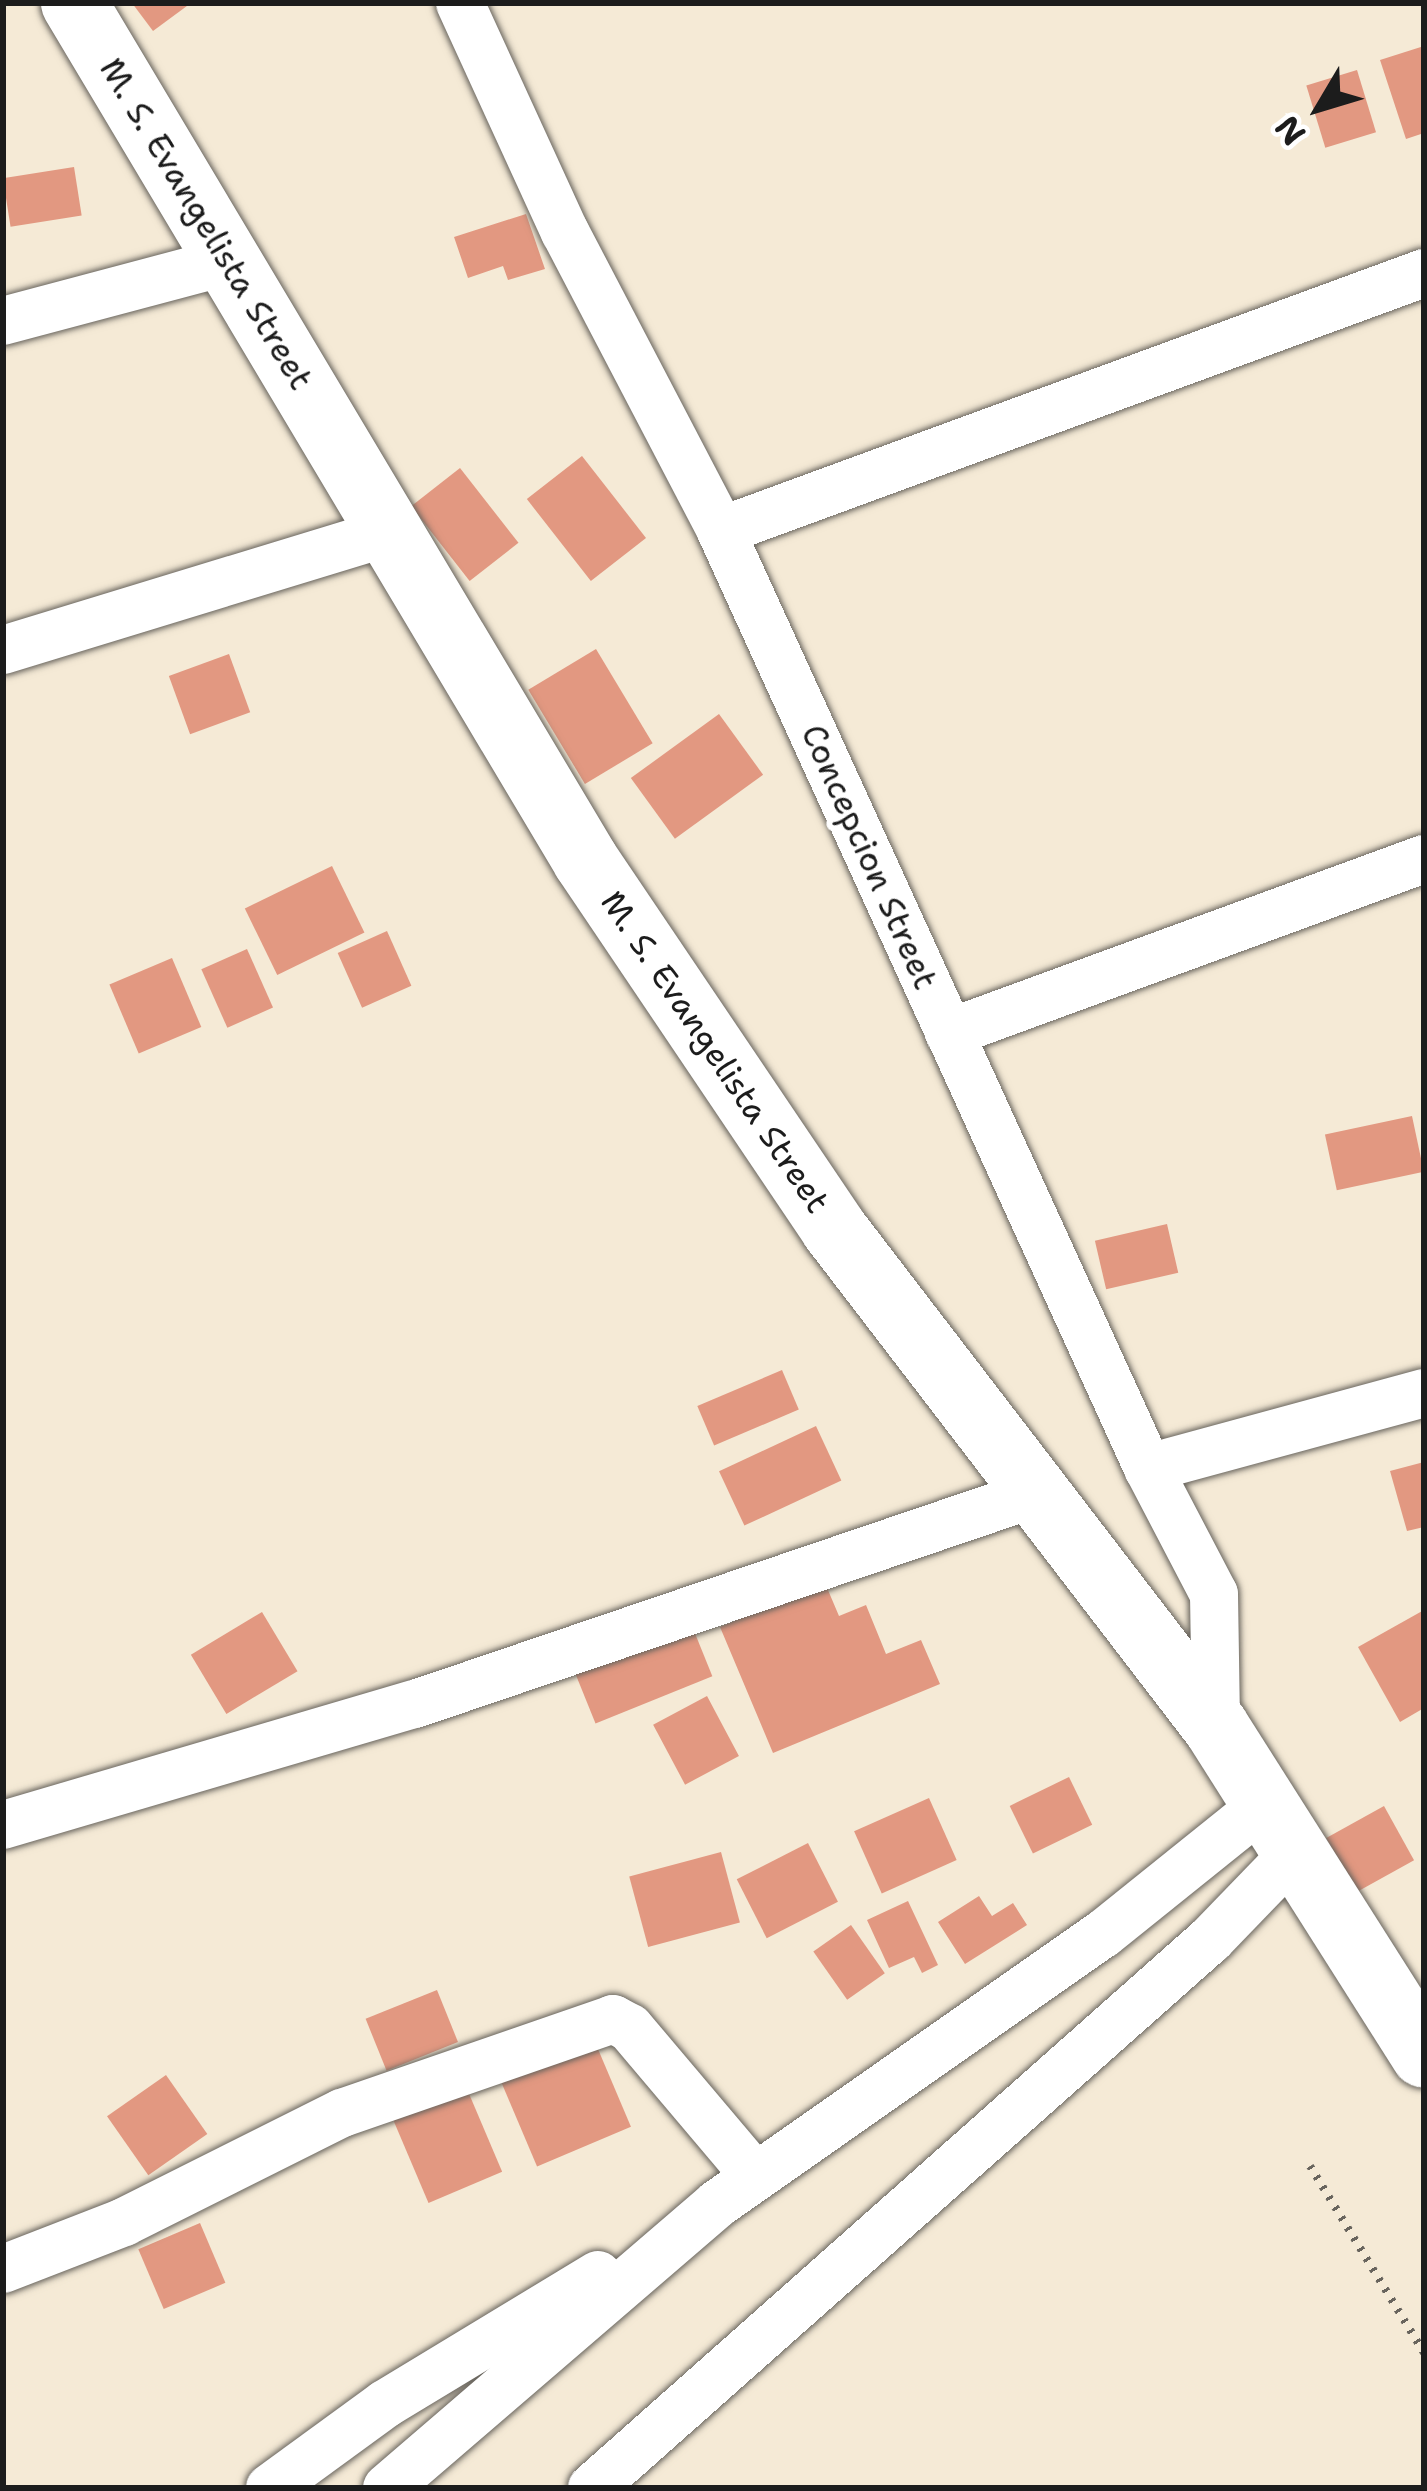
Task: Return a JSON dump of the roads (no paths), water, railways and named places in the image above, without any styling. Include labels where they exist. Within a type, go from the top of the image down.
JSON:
[{"type":"street","name":"M. S. Evangelista Street","points":[[74,3],[586,861],[834,1229],[1216,1726],[1283,1825],[1424,2055]]},
{"type":"street","name":"Concepcion Street","points":[[460,3],[565,232],[722,531],[1148,1468],[1214,1594],[1216,1726]]},
{"type":"street","points":[[3,321],[228,261]]},
{"type":"street","points":[[722,531],[1424,273]]},
{"type":"street","points":[[3,650],[390,532]]},
{"type":"street","points":[[949,1033],[1424,859]]},
{"type":"street","points":[[1148,1468],[1424,1393]]},
{"type":"street","points":[[3,1825],[415,1704],[1039,1492]]},
{"type":"street","points":[[270,2488],[385,2404],[736,2190],[1103,1934],[1283,1825]]},
{"type":"street","points":[[592,2488],[1210,1939],[1283,1825]]},
{"type":"street","points":[[3,2269],[124,2222],[342,2113],[613,2019],[630,2028],[736,2190]]},
{"type":"street","points":[[387,2488],[736,2190]]}]
